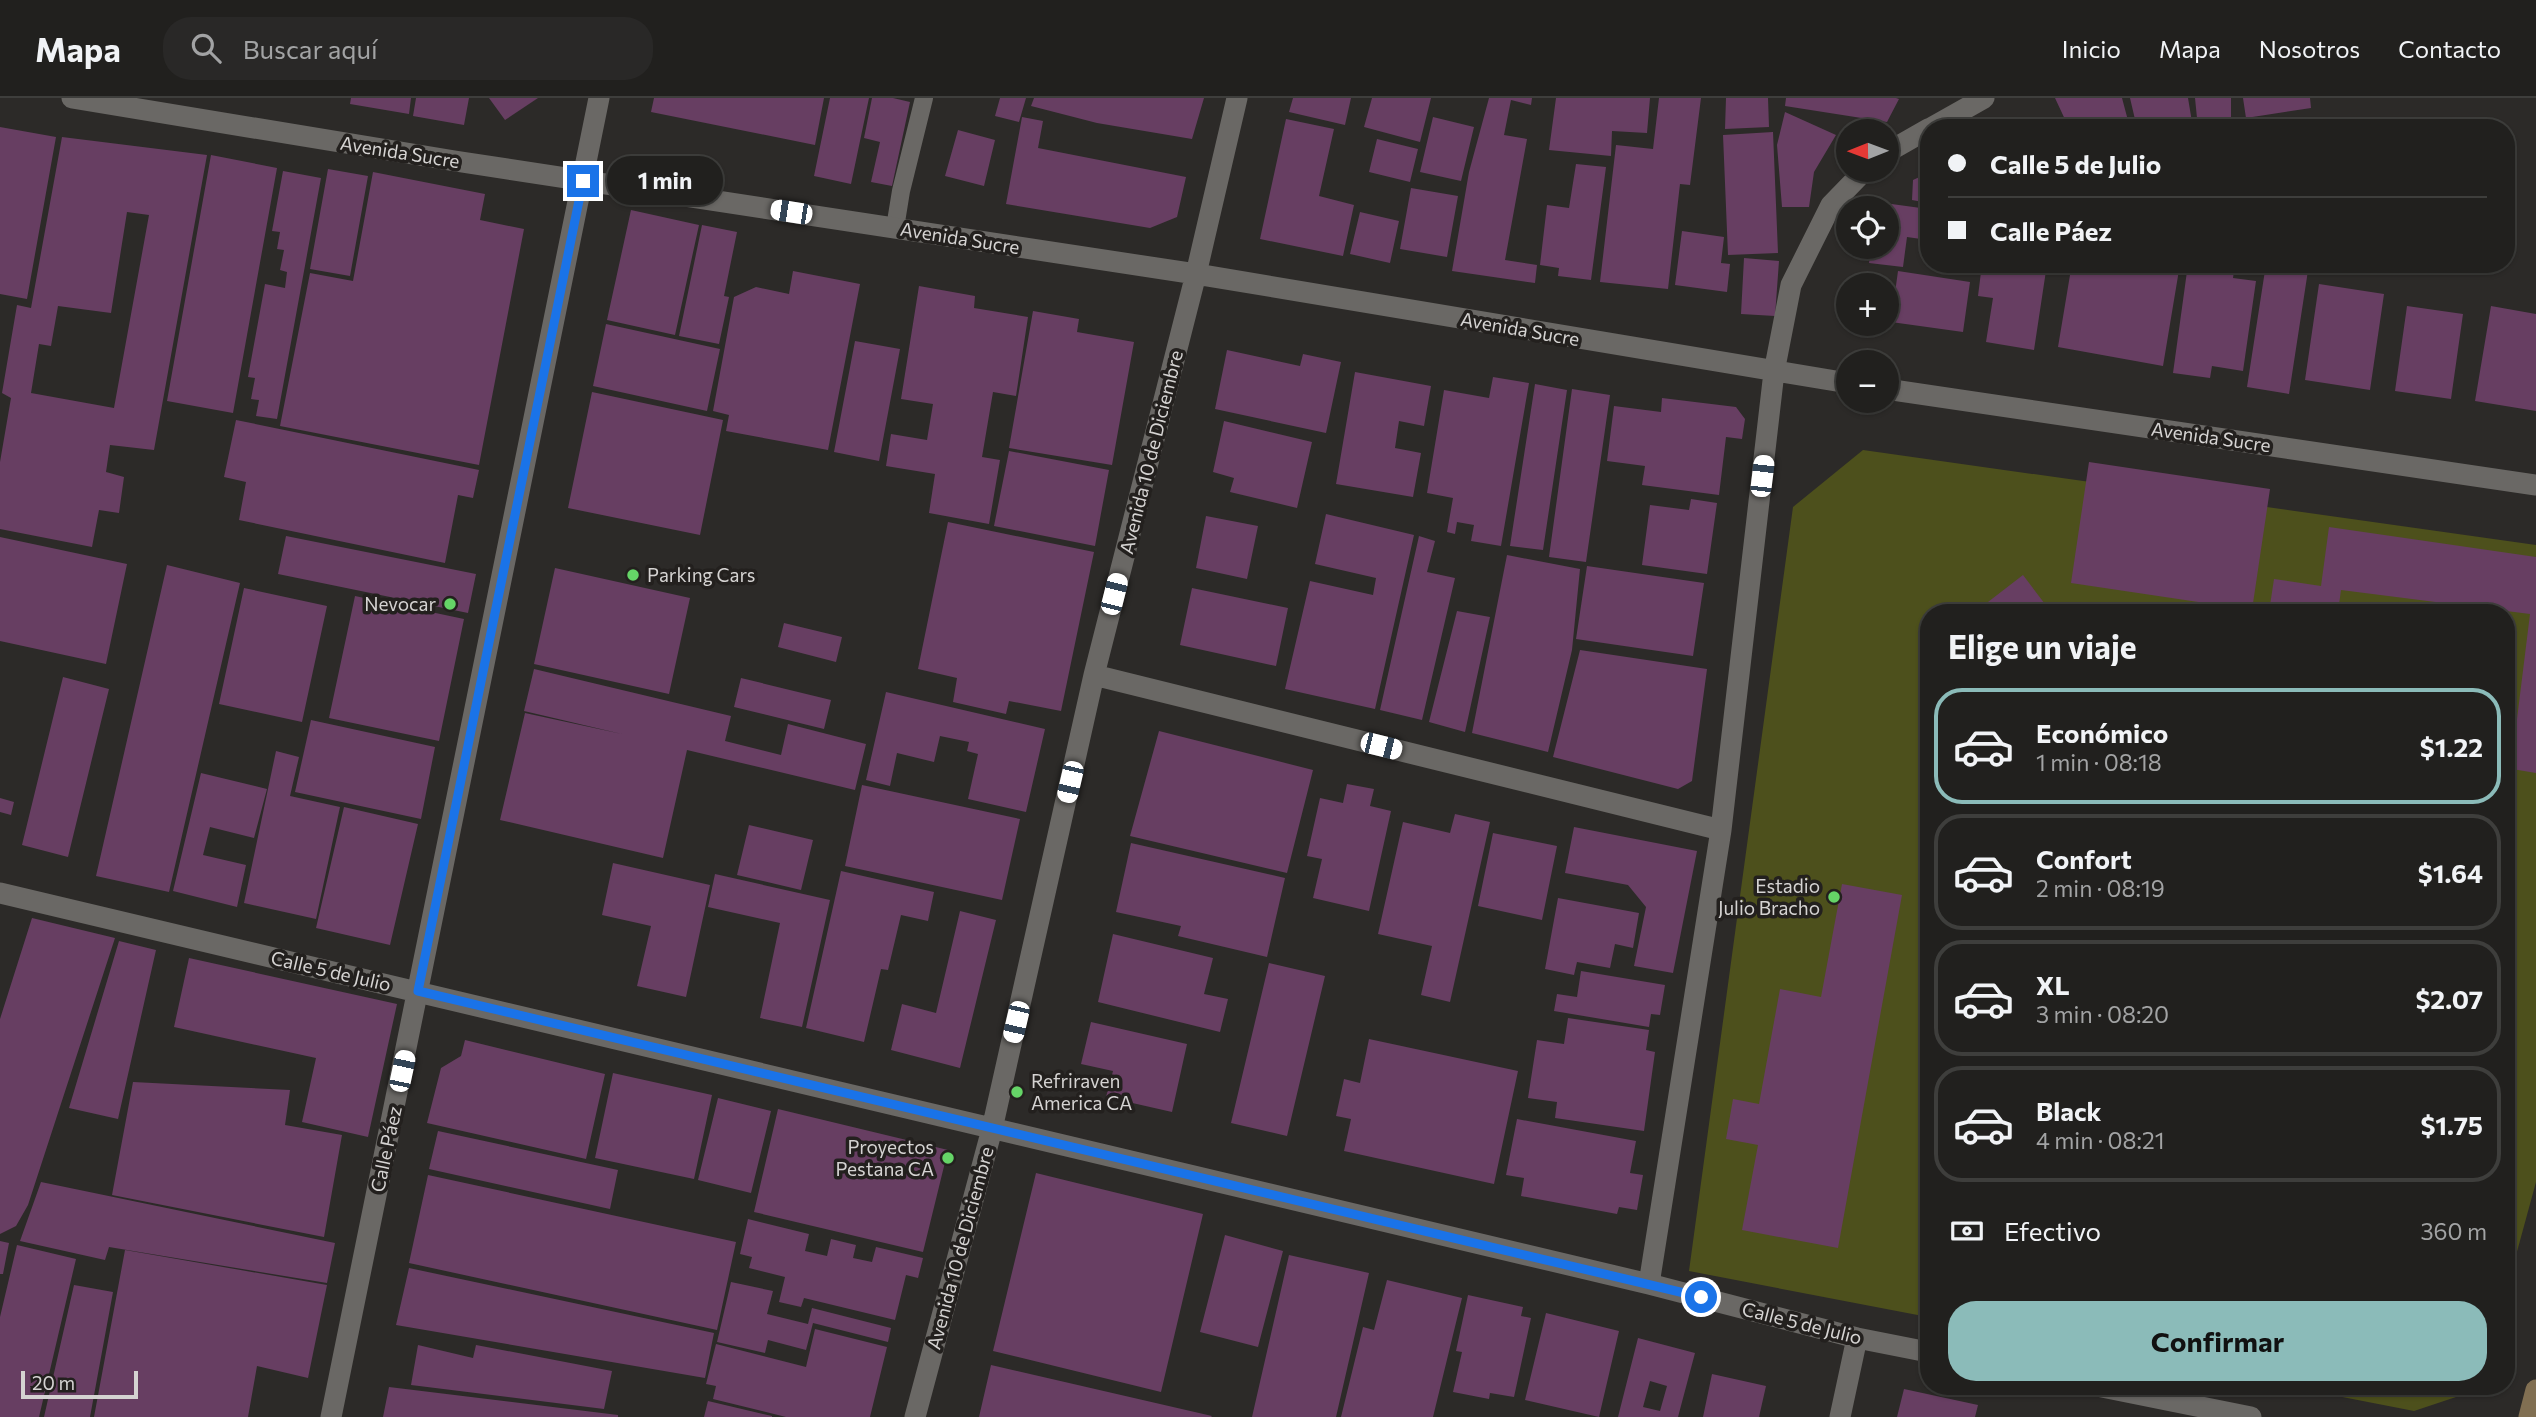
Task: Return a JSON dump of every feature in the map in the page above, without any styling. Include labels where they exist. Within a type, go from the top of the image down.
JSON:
[{"type":"street","name":"Avenida Sucre","points":[[72,98],[147,104],[583,181],[1196,274],[1836,381]]},
{"type":"street","name":"Calle Páez","points":[[331,1417],[598,98]]},
{"type":"street","name":"Avenida 10 de Diciembre","points":[[915,1417],[992,1129],[1094,675],[1196,274],[1237,98]]},
{"type":"street","points":[[1947,119],[1984,98]]},
{"type":"street","points":[[1899,146],[1920,134]]},
{"type":"street","points":[[1649,1284],[1721,830],[1774,372],[1791,285],[1831,205],[1853,182]]},
{"type":"street","name":"Avenida Sucre","points":[[1899,391],[2536,485]]},
{"type":"street","points":[[1094,675],[1721,830]]},
{"type":"street","name":"Calle 5 de Julio","points":[[0,893],[1649,1284],[1857,1338],[1920,1350]]},
{"type":"street","points":[[1840,1417],[1857,1338]]},
{"type":"street","points":[[2529,1417],[2536,1390]]},
{"type":"street","points":[[2142,1395],[2251,1417]]},
{"type":"lane","points":[[895,228],[901,191],[924,98]]},
{"type":"green space","name":"Estadio Julio Bracho","points":[[1863,450],[2536,545],[2536,1182],[2515,1259],[2515,604],[1920,604],[1920,1315],[1689,1271],[1793,507]]},
{"type":"green space","points":[[2332,1395],[2462,1395],[2414,1411]]},
{"type":"building","points":[[351,98],[411,98],[409,114],[350,104]]},
{"type":"building","points":[[416,98],[469,98],[464,125],[413,116]]},
{"type":"building","points":[[489,98],[538,98],[505,120]]},
{"type":"building","points":[[654,98],[824,98],[815,145],[651,112]]},
{"type":"building","points":[[830,98],[869,98],[851,184],[814,176]]},
{"type":"building","points":[[872,98],[893,98],[910,102],[892,186],[871,182],[880,142],[864,138]]},
{"type":"building","points":[[1000,98],[1026,98],[1019,122],[995,116]]},
{"type":"building","points":[[1034,98],[1204,98],[1192,139],[1097,123],[1031,106]]},
{"type":"building","points":[[1293,98],[1351,98],[1345,125],[1289,112]]},
{"type":"building","points":[[1372,98],[1431,98],[1420,142],[1364,127]]},
{"type":"building","points":[[1489,98],[1532,98],[1531,105],[1511,100],[1504,135],[1527,139],[1505,260],[1537,265],[1535,283],[1452,271],[1469,172]]},
{"type":"building","points":[[1556,98],[1650,98],[1647,133],[1612,131],[1611,156],[1549,150]]},
{"type":"building","points":[[1659,98],[1701,98],[1690,185],[1680,184],[1668,289],[1600,282],[1616,145],[1653,149]]},
{"type":"building","points":[[1726,98],[1768,98],[1769,127],[1725,129]]},
{"type":"building","points":[[1786,98],[1899,99],[1889,119],[1868,119],[1785,106]]},
{"type":"building","points":[[2055,98],[2122,98],[2128,119],[2065,119]]},
{"type":"building","points":[[2130,98],[2188,98],[2192,119],[2135,119]]},
{"type":"building","points":[[2195,98],[2231,98],[2231,119],[2197,119]]},
{"type":"building","points":[[2243,98],[2310,98],[2311,108],[2246,118]]},
{"type":"building","points":[[1785,112],[1836,135],[1814,172],[1809,207],[1782,207],[1777,145]]},
{"type":"building","points":[[1022,117],[1043,121],[1038,148],[1186,177],[1177,217],[1150,228],[1006,204]]},
{"type":"building","points":[[1433,117],[1474,127],[1461,181],[1420,172]]},
{"type":"building","points":[[1286,119],[1334,129],[1319,196],[1354,205],[1343,256],[1260,239]]},
{"type":"building","points":[[0,127],[56,137],[27,299],[0,294]]},
{"type":"building","points":[[958,130],[995,140],[984,186],[945,176]]},
{"type":"building","points":[[1773,132],[1778,253],[1728,255],[1723,135]]},
{"type":"building","points":[[62,137],[207,155],[154,450],[110,445],[106,472],[124,477],[119,513],[99,510],[92,547],[0,529],[0,462],[11,398],[2,393],[17,305],[31,308]],"holes":[[[127,212],[149,215],[114,408],[31,393],[39,344],[51,346],[58,306],[111,313]]]},
{"type":"building","points":[[1377,139],[1418,149],[1410,182],[1369,172]]},
{"type":"building","points":[[211,155],[277,168],[233,413],[167,401]]},
{"type":"building","points":[[1576,164],[1606,167],[1591,280],[1558,276],[1559,268],[1540,265],[1547,205],[1569,208]]},
{"type":"building","points":[[328,169],[368,176],[350,276],[310,269]]},
{"type":"building","points":[[283,171],[321,178],[277,419],[256,416],[259,400],[251,399],[255,378],[248,377],[265,284],[285,288],[287,272],[280,270],[284,250],[277,249],[280,232],[272,231]]},
{"type":"building","points":[[373,172],[485,194],[480,220],[524,229],[479,465],[280,426],[310,273],[353,281]]},
{"type":"building","points":[[1920,177],[1920,202],[1912,200],[1913,180]]},
{"type":"building","points":[[1411,188],[1458,196],[1447,257],[1400,249]]},
{"type":"building","points":[[1899,205],[1920,208],[1920,239],[1907,237],[1903,267],[1869,263],[1870,259],[1899,259]]},
{"type":"building","points":[[631,210],[699,225],[675,335],[607,320]]},
{"type":"building","points":[[1360,212],[1399,221],[1390,263],[1350,254]]},
{"type":"building","points":[[702,225],[737,232],[724,296],[729,297],[719,344],[679,336]]},
{"type":"building","points":[[1682,231],[1724,237],[1721,263],[1730,264],[1727,292],[1675,285]]},
{"type":"building","points":[[1744,258],[1779,261],[1775,316],[1741,314]]},
{"type":"building","points":[[793,271],[860,284],[828,450],[726,431],[729,415],[713,411],[734,297],[756,287],[789,294]]},
{"type":"building","points":[[1898,273],[1970,282],[1963,332],[1899,323]]},
{"type":"building","points":[[1981,273],[2046,273],[2034,350],[1986,342],[1993,298],[1978,296]]},
{"type":"building","points":[[2070,273],[2178,273],[2163,366],[2058,347]]},
{"type":"building","points":[[2187,273],[2234,273],[2233,278],[2256,281],[2243,371],[2212,366],[2210,378],[2173,373]]},
{"type":"building","points":[[2265,273],[2308,273],[2289,394],[2247,387]]},
{"type":"building","points":[[2319,284],[2384,294],[2370,390],[2305,380]]},
{"type":"building","points":[[919,286],[975,296],[974,308],[1028,317],[1016,396],[993,392],[982,457],[1000,460],[989,524],[929,513],[935,474],[886,466],[891,434],[927,440],[933,404],[901,399]]},
{"type":"building","points":[[2407,306],[2463,314],[2451,399],[2395,391]]},
{"type":"building","points":[[2491,306],[2536,314],[2536,411],[2475,401]]},
{"type":"building","points":[[1033,311],[1079,319],[1077,332],[1134,342],[1112,465],[1009,448]]},
{"type":"building","points":[[606,324],[720,349],[707,411],[593,386]]},
{"type":"building","points":[[855,341],[900,349],[879,461],[834,452]]},
{"type":"building","points":[[1227,350],[1300,366],[1303,354],[1341,362],[1326,433],[1215,409]]},
{"type":"building","points":[[1355,372],[1431,386],[1424,426],[1399,421],[1395,448],[1421,453],[1413,497],[1336,484]]},
{"type":"building","points":[[1493,377],[1529,383],[1501,546],[1471,541],[1474,525],[1457,522],[1455,534],[1447,532],[1453,498],[1427,493],[1444,390],[1489,398]]},
{"type":"building","points":[[1535,384],[1567,390],[1543,550],[1510,546]]},
{"type":"building","points":[[1572,389],[1610,395],[1586,562],[1549,557]]},
{"type":"building","points":[[592,392],[723,420],[700,535],[568,508]]},
{"type":"building","points":[[1662,398],[1736,407],[1745,419],[1742,439],[1726,437],[1719,495],[1642,485],[1645,466],[1607,461],[1614,406],[1661,412]]},
{"type":"building","points":[[236,420],[479,470],[473,498],[458,495],[445,563],[239,520],[246,482],[224,477]]},
{"type":"building","points":[[1224,421],[1312,442],[1297,508],[1230,492],[1234,478],[1213,472]]},
{"type":"building","points":[[1009,451],[1109,470],[1095,546],[994,526]]},
{"type":"building","points":[[2089,462],[2270,489],[2253,604],[2212,604],[2071,583]]},
{"type":"building","points":[[1691,499],[1717,503],[1707,574],[1642,565],[1650,505],[1689,510]]},
{"type":"building","points":[[1326,514],[1414,535],[1375,709],[1285,689],[1310,581],[1373,595],[1376,578],[1315,564]]},
{"type":"building","points":[[1206,516],[1258,526],[1247,579],[1196,568]]},
{"type":"building","points":[[948,522],[1094,552],[1061,711],[1009,701],[1006,714],[953,702],[957,678],[918,669]]},
{"type":"building","points":[[2329,527],[2536,557],[2536,773],[2515,770],[2515,719],[2530,614],[2515,612],[2515,604],[2451,604],[2341,590],[2339,604],[2270,604],[2274,579],[2321,586]]},
{"type":"building","points":[[286,536],[476,574],[468,613],[278,574]]},
{"type":"building","points":[[1419,536],[1435,541],[1427,572],[1455,578],[1422,720],[1380,710]]},
{"type":"building","points":[[0,537],[127,564],[106,664],[0,641]]},
{"type":"building","points":[[1507,555],[1580,569],[1572,650],[1548,752],[1472,733]]},
{"type":"building","points":[[167,565],[240,583],[169,892],[96,876]]},
{"type":"building","points":[[1587,566],[1704,583],[1693,656],[1576,639]]},
{"type":"building","points":[[555,568],[690,598],[669,694],[534,664]]},
{"type":"building","points":[[2023,575],[2045,604],[1985,604]]},
{"type":"building","points":[[244,588],[327,606],[302,722],[219,704]]},
{"type":"building","points":[[1192,588],[1288,608],[1276,666],[1180,645]]},
{"type":"building","points":[[355,596],[464,619],[439,741],[329,718]]},
{"type":"building","points":[[1457,611],[1490,617],[1465,732],[1429,722]]},
{"type":"building","points":[[784,623],[842,637],[836,662],[778,647]]},
{"type":"building","points":[[1580,650],[1707,669],[1692,781],[1678,789],[1553,757]]},
{"type":"building","points":[[534,669],[731,716],[725,741],[781,755],[788,724],[866,744],[855,790],[687,750],[663,858],[500,820],[525,713],[622,734],[524,711]]},
{"type":"building","points":[[63,677],[109,689],[68,857],[22,845]]},
{"type":"building","points":[[741,678],[831,700],[824,729],[734,707]]},
{"type":"building","points":[[886,692],[1045,729],[1026,812],[968,799],[978,754],[967,751],[969,742],[940,736],[934,762],[897,753],[890,786],[866,780]]},
{"type":"building","points":[[311,720],[435,747],[421,819],[295,792]]},
{"type":"building","points":[[1159,731],[1313,770],[1287,873],[1130,836]]},
{"type":"building","points":[[276,751],[299,757],[290,796],[340,807],[316,919],[244,903]]},
{"type":"building","points":[[201,773],[267,789],[254,838],[210,827],[203,855],[246,865],[237,907],[173,891]]},
{"type":"building","points":[[1347,784],[1374,789],[1370,806],[1391,811],[1369,911],[1313,898],[1322,859],[1307,856],[1320,798],[1343,803]]},
{"type":"building","points":[[862,785],[1020,819],[1002,900],[845,866]]},
{"type":"building","points":[[0,798],[14,802],[11,815],[0,812]]},
{"type":"building","points":[[344,807],[418,824],[390,945],[316,928]]},
{"type":"building","points":[[1455,814],[1490,822],[1450,1002],[1421,995],[1432,946],[1378,934],[1403,822],[1450,833]]},
{"type":"building","points":[[749,825],[813,840],[801,890],[737,875]]},
{"type":"building","points":[[1574,827],[1697,851],[1673,973],[1634,966],[1646,907],[1628,885],[1565,873]]},
{"type":"building","points":[[1493,833],[1557,846],[1542,920],[1478,906]]},
{"type":"building","points":[[1131,843],[1285,878],[1267,957],[1178,936],[1181,926],[1116,912]]},
{"type":"building","points":[[613,863],[710,885],[686,997],[637,986],[651,926],[602,915]]},
{"type":"building","points":[[841,871],[934,892],[928,921],[901,915],[888,970],[881,969],[864,1042],[806,1028]]},
{"type":"building","points":[[715,874],[830,900],[802,1027],[760,1018],[780,923],[708,907]]},
{"type":"building","points":[[1842,884],[1902,895],[1838,1248],[1742,1230],[1758,1145],[1726,1139],[1733,1099],[1759,1104],[1780,989],[1821,997]]},
{"type":"building","points":[[1558,898],[1639,913],[1633,948],[1615,944],[1610,968],[1577,962],[1574,975],[1545,969]]},
{"type":"building","points":[[960,911],[996,920],[960,1068],[891,1050],[902,1004],[936,1013]]},
{"type":"building","points":[[32,918],[115,938],[28,1205],[16,1226],[0,1234],[0,1019]]},
{"type":"building","points":[[1113,934],[1213,958],[1204,994],[1228,999],[1220,1032],[1098,1002]]},
{"type":"building","points":[[119,941],[156,950],[118,1119],[69,1108]]},
{"type":"building","points":[[189,958],[397,1004],[368,1137],[302,1122],[316,1058],[174,1027]]},
{"type":"building","points":[[1269,963],[1325,976],[1287,1136],[1231,1123]]},
{"type":"building","points":[[1581,971],[1665,985],[1660,1015],[1651,1014],[1649,1027],[1554,1011],[1557,994],[1577,997]]},
{"type":"building","points":[[1568,1018],[1649,1030],[1646,1050],[1655,1052],[1644,1131],[1555,1118],[1557,1102],[1528,1098],[1537,1040],[1564,1044]]},
{"type":"building","points":[[1091,1022],[1187,1044],[1172,1112],[1106,1097],[1113,1071],[1081,1064]]},
{"type":"building","points":[[1369,1039],[1518,1071],[1494,1184],[1344,1151],[1351,1119],[1336,1116],[1344,1079],[1360,1083]]},
{"type":"building","points":[[465,1040],[605,1074],[586,1159],[427,1123],[441,1068],[461,1056]]},
{"type":"building","points":[[613,1073],[712,1095],[694,1179],[595,1158]]},
{"type":"building","points":[[133,1082],[290,1090],[285,1125],[342,1135],[324,1237],[112,1195]]},
{"type":"building","points":[[718,1098],[771,1111],[751,1193],[698,1180]]},
{"type":"building","points":[[778,1109],[948,1150],[923,1252],[754,1212]]},
{"type":"building","points":[[1517,1119],[1636,1141],[1630,1173],[1643,1175],[1637,1210],[1619,1207],[1617,1214],[1521,1196],[1524,1178],[1506,1175]]},
{"type":"building","points":[[438,1131],[618,1170],[610,1209],[429,1169]]},
{"type":"building","points":[[1036,1173],[1203,1214],[1161,1392],[993,1351]]},
{"type":"building","points":[[428,1175],[736,1242],[717,1330],[409,1263]]},
{"type":"building","points":[[41,1182],[335,1243],[327,1283],[109,1247],[105,1260],[20,1241]]},
{"type":"building","points":[[748,1219],[809,1234],[805,1251],[827,1256],[831,1239],[856,1245],[853,1258],[872,1262],[876,1247],[923,1258],[918,1278],[906,1275],[895,1320],[804,1298],[801,1307],[779,1302],[785,1277],[749,1268],[752,1257],[740,1254]]},
{"type":"building","points":[[1225,1235],[1283,1251],[1258,1347],[1200,1332]]},
{"type":"building","points":[[0,1241],[9,1243],[3,1274],[0,1274]]},
{"type":"building","points":[[17,1245],[76,1259],[39,1417],[0,1417],[0,1317]]},
{"type":"building","points":[[125,1250],[327,1285],[308,1378],[257,1366],[248,1417],[94,1417]]},
{"type":"building","points":[[1289,1255],[1369,1273],[1336,1417],[1252,1417]]},
{"type":"building","points":[[409,1268],[714,1333],[705,1378],[396,1325]]},
{"type":"building","points":[[1387,1280],[1462,1298],[1433,1417],[1341,1417],[1363,1327],[1374,1330]]},
{"type":"building","points":[[731,1282],[773,1291],[767,1314],[808,1324],[812,1308],[891,1328],[888,1342],[813,1323],[806,1350],[768,1340],[765,1353],[717,1342]]},
{"type":"building","points":[[74,1285],[113,1292],[90,1417],[44,1417]]},
{"type":"building","points":[[1468,1295],[1523,1307],[1521,1316],[1531,1318],[1514,1397],[1490,1393],[1489,1399],[1453,1392],[1462,1352],[1456,1351]]},
{"type":"building","points":[[1546,1313],[1619,1331],[1599,1417],[1525,1400]]},
{"type":"building","points":[[815,1329],[887,1347],[870,1417],[786,1417],[713,1399],[716,1386],[706,1384],[716,1344],[806,1367]]},
{"type":"building","points":[[1638,1338],[1695,1353],[1678,1417],[1618,1417]],"holes":[[[1650,1381],[1667,1386],[1660,1411],[1643,1407]]]},
{"type":"building","points":[[418,1345],[473,1358],[476,1345],[612,1371],[604,1409],[411,1385]]},
{"type":"building","points":[[991,1365],[1212,1416],[979,1417]]},
{"type":"building","points":[[1712,1374],[1766,1386],[1759,1417],[1703,1417]]},
{"type":"building","points":[[389,1387],[618,1415],[618,1417],[383,1417]]},
{"type":"building","points":[[1904,1389],[1920,1392],[1920,1395],[1978,1405],[1975,1417],[1897,1417]]},
{"type":"building","points":[[708,1401],[772,1416],[772,1417],[704,1417]]},
{"type":"place","name":"Parking Cars","points":[[633,575]]},
{"type":"place","name":"Nevocar","points":[[450,604]]},
{"type":"place","name":"Estadio Julio Bracho","points":[[1834,897]]},
{"type":"place","name":"Refriraven America CA","points":[[1017,1092]]},
{"type":"place","name":"Proyectos Pestana CA","points":[[948,1158]]},
{"type":"route","points":[[583,181],[418,991],[1701,1297]]}]
